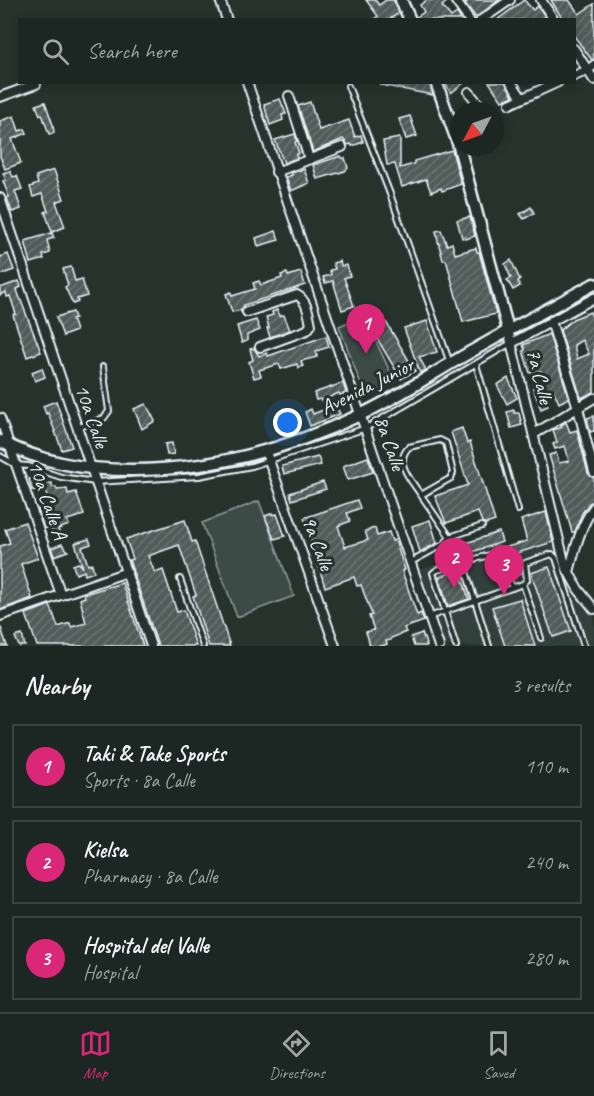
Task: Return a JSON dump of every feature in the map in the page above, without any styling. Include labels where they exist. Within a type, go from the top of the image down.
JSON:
[{"type":"main road","points":[[401,0],[409,18]]},
{"type":"main road","name":"7a Calle","points":[[437,84],[450,112]]},
{"type":"main road","name":"7a Calle","points":[[462,156],[508,330]]},
{"type":"main road","name":"Avenida Junior","points":[[5,444],[37,458],[91,469],[158,470],[268,456],[361,415],[508,330],[594,284]]},
{"type":"street","points":[[220,0],[225,18]]},
{"type":"street","points":[[455,0],[468,18]]},
{"type":"street","points":[[484,18],[510,0]]},
{"type":"street","points":[[541,0],[553,18]]},
{"type":"street","points":[[576,51],[591,67],[594,80]]},
{"type":"street","points":[[576,75],[591,67]]},
{"type":"street","points":[[0,97],[36,84]]},
{"type":"street","name":"8a Calle","points":[[248,84],[439,646]]},
{"type":"street","points":[[512,84],[522,98]]},
{"type":"street","points":[[510,104],[554,84]]},
{"type":"street","points":[[469,92],[477,102]]},
{"type":"street","points":[[289,96],[309,159]]},
{"type":"street","points":[[276,172],[342,147]]},
{"type":"street","name":"10a Calle","points":[[0,198],[151,646]]},
{"type":"street","points":[[248,312],[297,295],[302,297],[304,302],[311,325],[307,330],[260,347]]},
{"type":"street","points":[[512,342],[594,300]]},
{"type":"street","points":[[309,317],[325,312]]},
{"type":"street","points":[[551,321],[578,408],[594,472]]},
{"type":"street","name":"7a Calle","points":[[508,330],[565,565],[578,589],[594,609]]},
{"type":"street","points":[[534,434],[594,398]]},
{"type":"street","name":"10a Calle A","points":[[0,418],[5,444],[16,465],[62,595]]},
{"type":"street","name":"9a Calle","points":[[268,456],[335,646]]},
{"type":"street","points":[[569,572],[576,544],[587,517],[594,507]]},
{"type":"street","points":[[0,616],[127,572]]},
{"type":"lane","points":[[348,86],[390,194],[450,363]]},
{"type":"lane","points":[[0,456],[16,465],[28,466],[61,477],[95,482],[199,476],[252,466],[268,456],[366,428],[512,342]]},
{"type":"lane","points":[[476,364],[518,510]]},
{"type":"lane","points":[[76,428],[104,418],[109,411],[103,367]]},
{"type":"lane","points":[[421,495],[451,478],[453,473],[446,443],[440,440],[409,447],[402,459],[403,466],[421,495],[450,537]]},
{"type":"lane","points":[[411,562],[444,544],[450,537],[482,526]]},
{"type":"lane","points":[[456,646],[433,573],[500,552],[512,588]]},
{"type":"lane","points":[[429,617],[523,584],[527,580],[525,563],[555,555],[584,646]]},
{"type":"lane","points":[[463,562],[489,646]]},
{"type":"lane","points":[[180,579],[203,646]]},
{"type":"lane","points":[[523,584],[542,638]]},
{"type":"shaded area","points":[[364,316],[395,382],[366,398],[339,326]]},
{"type":"shaded area","points":[[259,501],[294,596],[237,617],[202,523]]},
{"type":"shaded area","points":[[501,543],[506,557],[556,543],[594,612],[594,646],[445,646],[419,570]]},
{"type":"building","points":[[366,0],[375,0],[379,5],[386,0],[394,0],[399,13],[391,18],[376,18],[378,16]]},
{"type":"building","points":[[427,0],[449,0],[442,6],[451,17],[457,13],[460,18],[417,18],[424,12],[420,5]]},
{"type":"building","points":[[465,0],[499,0],[476,18]]},
{"type":"building","points":[[524,0],[533,10],[538,6],[545,16],[542,18],[500,18]]},
{"type":"building","points":[[551,0],[569,0],[579,14],[594,4],[594,59],[592,60],[576,39],[576,18],[562,18]]},
{"type":"building","points":[[430,84],[433,95],[380,85]]},
{"type":"building","points":[[445,84],[462,84],[451,93]]},
{"type":"building","points":[[490,84],[506,84],[513,96],[502,101]]},
{"type":"building","points":[[280,99],[286,114],[282,115],[283,120],[270,125],[264,104]]},
{"type":"building","points":[[45,102],[54,133],[49,134],[36,105]]},
{"type":"building","points":[[310,102],[319,130],[349,120],[355,137],[361,135],[363,142],[352,146],[343,139],[313,152],[298,106]]},
{"type":"building","points":[[14,116],[19,131],[25,129],[27,133],[12,139],[21,163],[5,169],[0,156],[0,121]]},
{"type":"building","points":[[410,116],[417,136],[406,139],[399,119]]},
{"type":"building","points":[[295,134],[299,153],[296,155],[297,158],[284,163],[275,140]]},
{"type":"building","points":[[400,138],[400,168],[414,164],[414,161],[450,151],[461,184],[442,191],[441,188],[431,192],[426,179],[402,187],[395,164],[387,165],[383,141]]},
{"type":"building","points":[[341,156],[345,158],[348,168],[345,171],[317,179],[313,165]]},
{"type":"building","points":[[304,169],[309,183],[291,191],[286,177]]},
{"type":"building","points":[[54,170],[64,199],[56,202],[65,227],[52,232],[42,194],[33,197],[30,187],[38,184],[36,176]]},
{"type":"building","points":[[10,171],[13,177],[17,176],[22,189],[15,191],[21,209],[12,212],[3,181],[6,180],[3,173]]},
{"type":"building","points":[[531,207],[534,213],[524,219],[520,214]]},
{"type":"building","points":[[470,217],[475,236],[465,239],[462,238],[457,220]]},
{"type":"building","points":[[441,230],[447,245],[452,243],[455,254],[476,248],[479,252],[496,314],[463,322],[447,263],[443,260],[438,241],[436,231]]},
{"type":"building","points":[[276,231],[279,240],[258,246],[256,238]]},
{"type":"building","points":[[52,233],[54,238],[47,240],[50,253],[43,255],[44,259],[31,263],[25,241]]},
{"type":"building","points":[[8,254],[14,270],[0,275],[0,257]]},
{"type":"building","points":[[511,260],[520,280],[518,281],[520,286],[513,290],[507,280],[511,278],[505,264]]},
{"type":"building","points":[[340,261],[341,266],[347,265],[350,276],[344,278],[354,306],[342,310],[333,281],[325,283],[323,277],[331,275],[330,270],[335,269],[333,263]]},
{"type":"building","points":[[71,267],[75,281],[82,279],[87,296],[77,299],[78,302],[73,304],[65,287],[68,285],[63,269]]},
{"type":"building","points":[[301,272],[305,285],[244,305],[241,312],[240,310],[232,312],[226,294],[231,292],[232,296],[255,289],[253,283],[259,281],[261,285],[282,278],[281,275],[287,273],[288,276]]},
{"type":"building","points":[[19,281],[21,287],[17,289],[18,293],[41,352],[27,357],[13,315],[16,314],[10,296],[7,297],[6,292],[0,295],[0,288]]},
{"type":"building","points":[[277,310],[279,316],[284,315],[290,330],[270,337],[266,317],[273,315],[272,312]]},
{"type":"building","points":[[73,312],[75,318],[72,319],[76,331],[63,336],[56,317]]},
{"type":"building","points":[[590,312],[594,322],[594,392],[581,398],[560,330],[573,319]],"holes":[[[582,340],[589,354],[577,359],[574,345]]]},
{"type":"building","points":[[256,320],[260,330],[247,335],[247,341],[242,343],[237,326]]},
{"type":"building","points":[[427,321],[437,352],[419,357],[426,370],[420,373],[404,328]]},
{"type":"building","points":[[386,322],[415,371],[401,379],[372,330]]},
{"type":"building","points":[[549,334],[569,398],[559,403],[554,392],[545,395],[548,406],[541,409],[533,388],[544,384],[545,381],[541,371],[530,373],[523,345]]},
{"type":"building","points":[[326,336],[329,347],[316,351],[317,357],[301,361],[303,366],[298,368],[297,364],[281,369],[279,364],[259,370],[261,376],[254,378],[249,362],[253,360],[250,349],[254,348],[259,356],[267,353],[268,356]]},
{"type":"building","points":[[42,368],[45,377],[35,381],[32,372]]},
{"type":"building","points":[[508,378],[517,398],[507,404],[497,385]]},
{"type":"building","points":[[343,383],[346,393],[340,395],[339,393],[321,401],[316,400],[314,393]]},
{"type":"building","points":[[56,401],[72,447],[62,450],[48,413],[46,414],[43,406]]},
{"type":"building","points":[[146,404],[155,421],[142,429],[134,409]]},
{"type":"building","points":[[336,405],[340,414],[310,426],[305,412],[311,409],[313,414]]},
{"type":"building","points":[[514,410],[514,413],[519,413],[522,425],[511,428],[507,412]]},
{"type":"building","points":[[594,416],[594,431],[590,432],[587,418]]},
{"type":"building","points":[[566,422],[570,432],[577,430],[588,473],[594,478],[594,501],[589,503],[582,513],[575,532],[572,532],[549,455],[556,453],[559,463],[569,461],[565,446],[555,449],[553,444],[557,442],[553,430],[562,427],[561,425]]},
{"type":"building","points":[[462,428],[467,443],[470,442],[495,521],[486,524],[482,522],[478,512],[446,523],[435,496],[468,485],[451,432]]},
{"type":"building","points":[[172,443],[174,454],[167,455],[165,444]]},
{"type":"building","points":[[318,457],[321,465],[284,474],[282,466]]},
{"type":"building","points":[[368,457],[373,472],[348,480],[343,466]]},
{"type":"building","points":[[29,479],[44,481],[43,484],[52,483],[52,487],[56,487],[57,490],[67,489],[68,494],[76,492],[84,515],[67,520],[69,525],[58,529],[59,532],[53,534],[50,526],[44,529],[38,510],[49,506],[46,492],[32,490]]},
{"type":"building","points":[[323,482],[326,489],[292,500],[290,493]]},
{"type":"building","points":[[357,500],[360,508],[347,513],[350,521],[338,526],[345,547],[368,540],[365,531],[375,528],[377,536],[389,532],[392,541],[395,540],[405,570],[402,571],[417,615],[421,613],[424,621],[404,628],[406,632],[391,638],[386,641],[387,644],[382,646],[370,646],[366,632],[374,630],[369,616],[372,615],[361,585],[357,586],[354,577],[325,587],[304,518]]},
{"type":"building","points":[[546,512],[553,542],[514,554],[521,573],[514,576],[508,559],[510,558],[507,547],[527,541],[521,520]]},
{"type":"building","points":[[273,513],[273,515],[277,514],[285,536],[274,539],[265,516]]},
{"type":"building","points":[[185,520],[192,542],[195,541],[230,646],[209,646],[193,596],[196,595],[179,545],[148,556],[155,573],[163,570],[177,612],[184,610],[196,646],[158,646],[129,560],[133,559],[126,539]]},
{"type":"building","points":[[430,520],[437,543],[420,552],[412,526]]},
{"type":"building","points":[[25,522],[38,558],[21,564],[32,598],[0,610],[0,546],[10,543],[5,529]]},
{"type":"building","points":[[499,532],[502,542],[442,562],[439,552]]},
{"type":"building","points":[[89,539],[91,544],[82,547],[88,565],[92,564],[94,572],[85,575],[84,571],[76,574],[73,565],[79,563],[83,568],[75,543]]},
{"type":"building","points":[[62,544],[68,551],[54,556],[51,548]]},
{"type":"building","points":[[549,567],[571,631],[553,637],[531,573]]},
{"type":"building","points":[[459,570],[469,599],[448,606],[439,577]]},
{"type":"building","points":[[122,583],[143,646],[37,646],[26,614],[50,605],[58,627],[70,623],[71,627],[86,623],[80,599],[85,597],[84,594]]},
{"type":"building","points":[[520,599],[535,646],[505,646],[492,607]]},
{"type":"building","points":[[1,628],[7,646],[0,646]]},
{"type":"building","points":[[422,633],[427,646],[414,646],[411,637]]},
{"type":"building","points":[[22,635],[25,646],[19,646],[15,637]]},
{"type":"place","name":"Taki & Take Sports","points":[[366,354]]},
{"type":"place","name":"Kielsa","points":[[454,588]]},
{"type":"place","name":"Hospital del Valle","points":[[504,595]]}]
